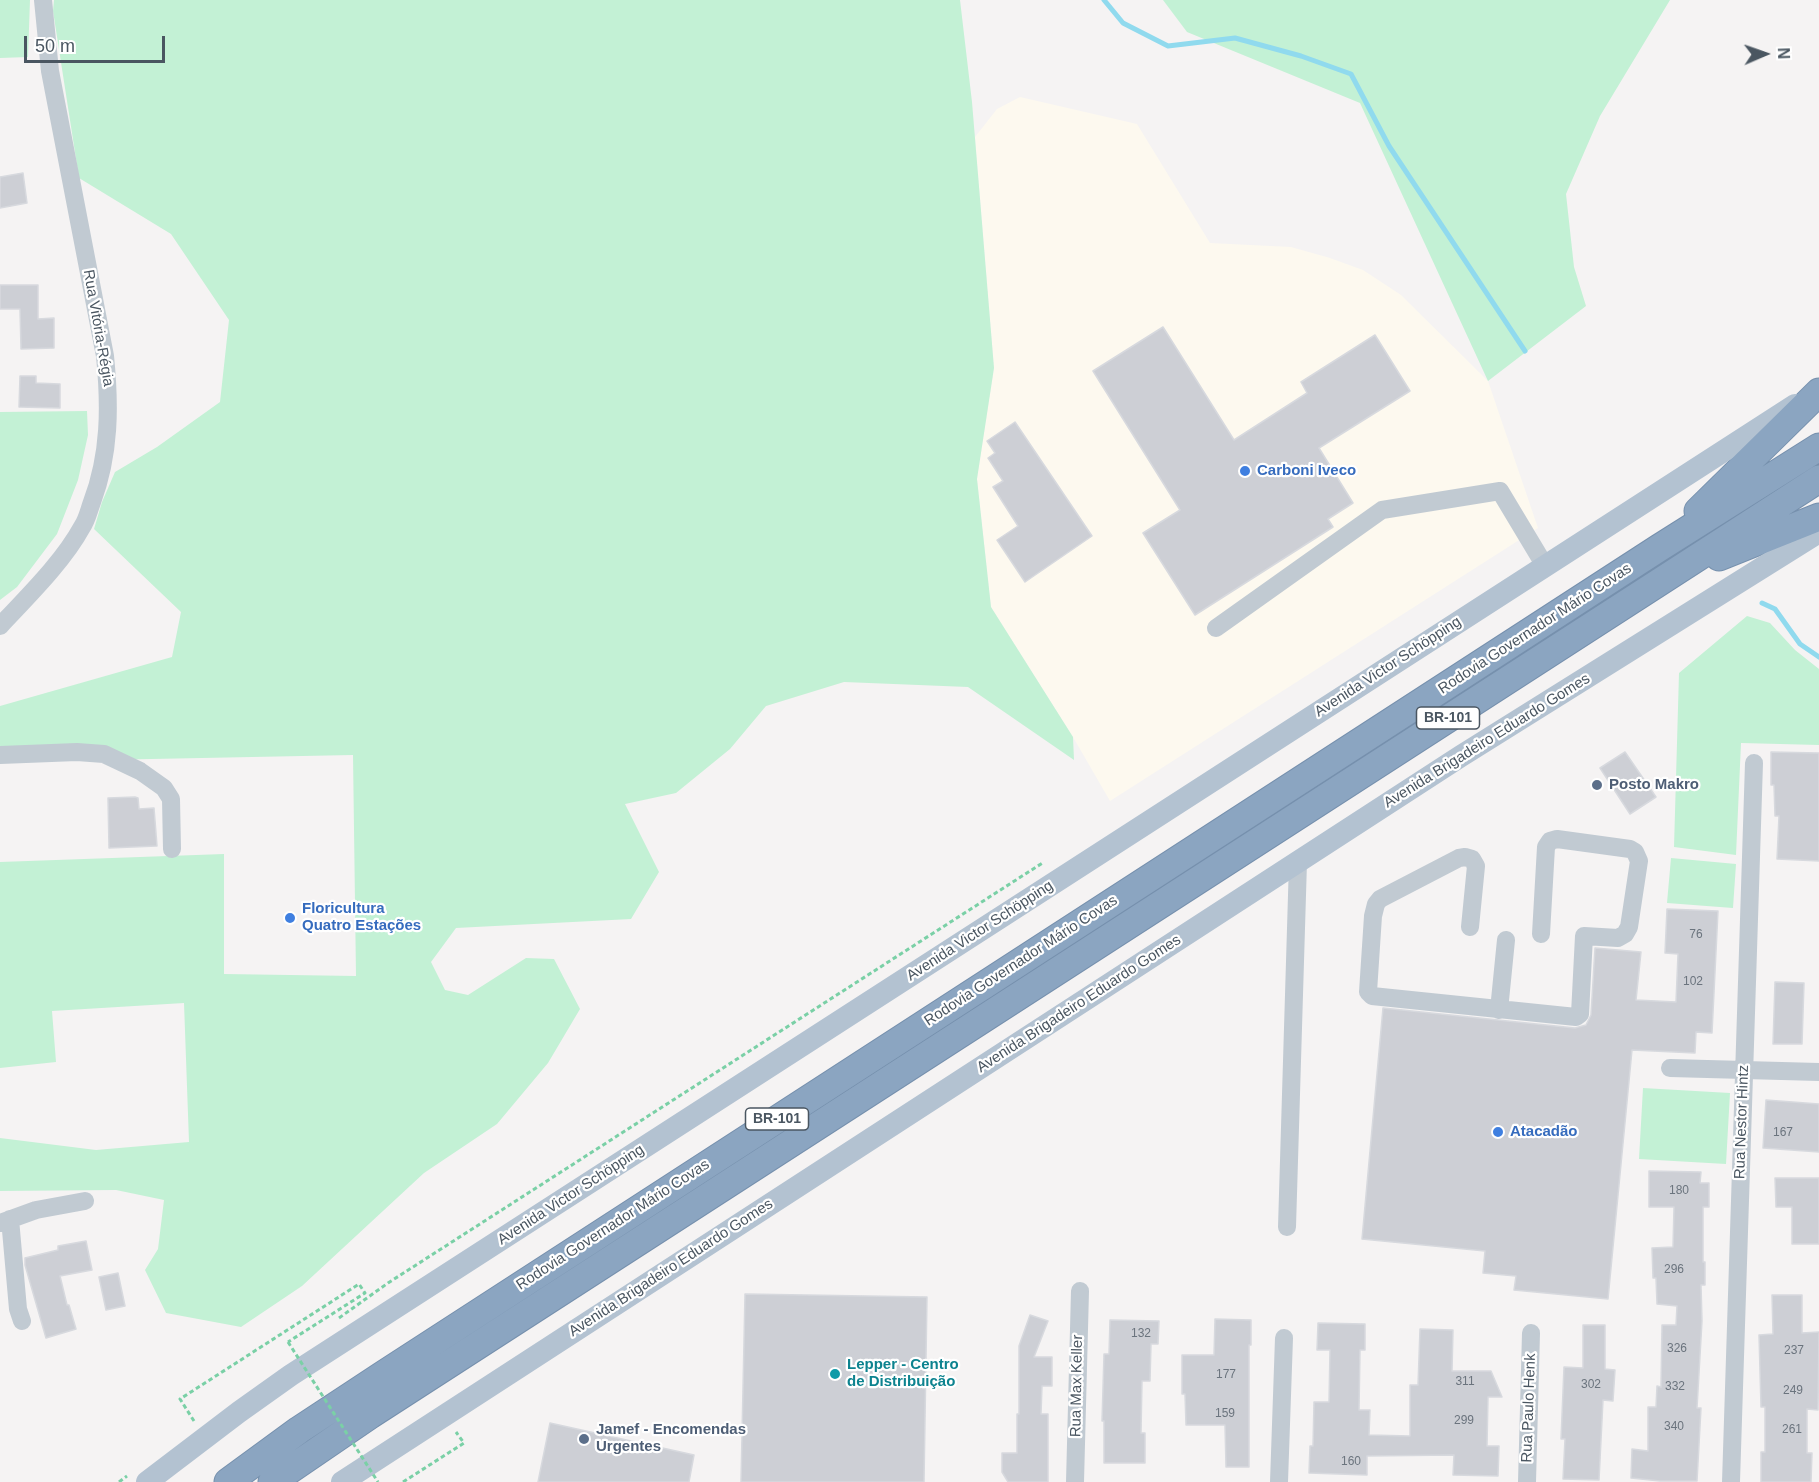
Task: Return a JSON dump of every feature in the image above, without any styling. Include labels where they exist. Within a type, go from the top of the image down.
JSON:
[{"type":"highway","points":[[1659,548],[1819,390]]},
{"type":"highway","name":"Rodovia Governador Mário Covas","points":[[228,1482],[299,1430],[394,1367],[1659,548],[1819,447]]},
{"type":"highway","name":"Rodovia Governador Mário Covas","points":[[272,1482],[370,1414],[1819,479]]},
{"type":"highway","points":[[1660,581],[1819,517]]},
{"type":"main road","name":"Avenida Victor Schöpping","points":[[147,1482],[291,1375],[1819,390]]},
{"type":"main road","name":"Avenida Brigadeiro Eduardo Gomes","points":[[342,1482],[1461,756],[1819,532]]},
{"type":"street","name":"Rua Vitória-Régia","points":[[0,626],[39,585],[83,527],[97,488],[107,446],[109,391],[105,357],[54,91],[43,0]]},
{"type":"street","points":[[1216,628],[1382,510],[1500,490],[1545,566]]},
{"type":"street","points":[[0,754],[77,752],[104,754],[140,771],[164,788],[171,799],[172,849]]},
{"type":"street","name":"Rua Nestor Hintz","points":[[1731,1482],[1754,763]]},
{"type":"street","points":[[1470,927],[1476,866],[1472,859],[1466,857],[1459,858],[1380,899],[1373,916],[1368,992],[1372,996],[1576,1017],[1580,1014],[1584,936],[1618,938],[1625,934],[1629,927],[1638,861],[1635,852],[1630,849],[1557,839],[1550,841],[1546,847],[1541,934]]},
{"type":"street","points":[[1287,1227],[1298,862]]},
{"type":"street","points":[[1499,1010],[1506,934]]},
{"type":"street","points":[[1670,1068],[1819,1072]]},
{"type":"street","points":[[22,1321],[18,1309],[5,1221],[36,1210],[85,1201]]},
{"type":"street","name":"Rua Max Keller","points":[[1075,1482],[1080,1291]]},
{"type":"street","name":"Rua Paulo Henk","points":[[1527,1482],[1531,1333]]},
{"type":"street","points":[[1279,1482],[1284,1338]]},
{"type":"path","points":[[194,1421],[180,1399],[359,1284],[364,1293],[288,1342],[378,1482]]},
{"type":"path","points":[[403,1482],[464,1443],[456,1432]]},
{"type":"shaded area","points":[[1020,97],[1137,124],[1210,243],[1291,247],[1363,270],[1401,295],[1488,381],[1538,528],[1110,801],[1073,737],[991,607],[977,479],[994,368],[975,137],[997,109]]},
{"type":"green space","points":[[0,0],[30,0],[28,57],[0,58]]},
{"type":"green space","points":[[54,0],[960,0],[972,102],[994,368],[977,479],[991,607],[1073,737],[1074,760],[968,687],[844,682],[766,706],[730,749],[676,793],[625,804],[659,872],[631,919],[456,928],[431,962],[445,990],[468,995],[526,958],[554,959],[580,1009],[548,1063],[497,1124],[424,1173],[302,1286],[241,1327],[166,1313],[145,1270],[158,1249],[164,1200],[116,1190],[0,1191],[0,1138],[96,1150],[189,1142],[184,1003],[52,1011],[56,1062],[0,1068],[0,862],[224,854],[224,974],[356,976],[353,755],[0,762],[0,706],[172,657],[181,612],[94,529],[102,502],[115,472],[157,447],[220,402],[229,320],[171,234],[79,178],[53,11]]},
{"type":"green space","points":[[1163,0],[1670,0],[1600,116],[1566,194],[1574,267],[1586,306],[1488,381],[1360,103],[1187,32]]},
{"type":"green space","points":[[87,411],[88,435],[78,480],[57,534],[17,587],[0,600],[0,412]]},
{"type":"green space","points":[[1747,616],[1770,623],[1795,650],[1819,669],[1819,745],[1741,743],[1736,855],[1674,847],[1679,673]]},
{"type":"green space","points":[[1671,858],[1736,864],[1733,908],[1667,903]]},
{"type":"green space","points":[[1643,1088],[1730,1093],[1726,1164],[1639,1159]]},
{"type":"building","points":[[23,173],[27,203],[0,208],[0,177]]},
{"type":"building","points":[[0,285],[38,285],[38,319],[54,318],[54,348],[21,349],[20,309],[0,309]]},
{"type":"building","name":"Carboni Iveco","points":[[1163,327],[1234,440],[1307,393],[1301,382],[1375,335],[1410,391],[1319,448],[1353,503],[1328,519],[1333,527],[1195,615],[1143,533],[1180,510],[1093,371]]},
{"type":"building","points":[[20,376],[36,376],[36,383],[60,384],[60,408],[19,407]]},
{"type":"building","points":[[1015,422],[1092,536],[1025,582],[997,540],[1018,526],[993,487],[1003,481],[988,458],[995,453],[987,441]]},
{"type":"building","points":[[1625,752],[1656,797],[1630,814],[1600,768]]},
{"type":"building","points":[[1771,752],[1819,753],[1819,861],[1777,859],[1779,816],[1775,816],[1774,785],[1771,785]]},
{"type":"building","points":[[108,798],[138,798],[139,809],[154,808],[157,846],[109,848]]},
{"type":"building","name":"Atacadão","points":[[1667,909],[1718,911],[1712,1033],[1696,1032],[1695,1053],[1632,1050],[1608,1299],[1514,1290],[1516,1276],[1483,1273],[1485,1251],[1362,1239],[1383,1008],[1575,1028],[1586,1025],[1591,1015],[1595,948],[1641,952],[1636,1000],[1676,1002],[1678,954],[1665,953]]},
{"type":"building","points":[[1775,982],[1804,983],[1802,1044],[1773,1044]]},
{"type":"building","points":[[1766,1100],[1819,1104],[1819,1152],[1763,1148]]},
{"type":"building","points":[[1649,1171],[1701,1172],[1700,1183],[1709,1183],[1709,1207],[1703,1207],[1705,1285],[1701,1285],[1702,1321],[1697,1408],[1701,1408],[1697,1481],[1631,1478],[1632,1449],[1648,1451],[1648,1407],[1656,1407],[1657,1386],[1661,1387],[1662,1325],[1676,1325],[1677,1306],[1657,1304],[1652,1248],[1673,1247],[1674,1207],[1649,1207]]},
{"type":"building","points":[[1775,1178],[1819,1178],[1819,1244],[1792,1244],[1792,1207],[1776,1207]]},
{"type":"building","points":[[86,1241],[92,1270],[60,1276],[76,1329],[46,1338],[25,1258],[58,1250],[58,1246]]},
{"type":"building","points":[[118,1273],[125,1306],[106,1310],[99,1277]]},
{"type":"building","name":"Lepper - Centro de Distribuição","points":[[745,1294],[927,1297],[924,1482],[741,1482]]},
{"type":"building","points":[[1772,1295],[1802,1295],[1802,1333],[1819,1332],[1818,1410],[1807,1409],[1807,1453],[1812,1453],[1811,1482],[1761,1482],[1761,1452],[1765,1452],[1765,1407],[1761,1407],[1759,1335],[1773,1334]]},
{"type":"building","points":[[1030,1315],[1048,1321],[1034,1357],[1052,1357],[1052,1386],[1042,1386],[1041,1414],[1048,1414],[1048,1482],[1008,1482],[1002,1472],[1002,1453],[1017,1453],[1019,1346]]},
{"type":"building","points":[[1215,1319],[1251,1320],[1249,1467],[1226,1467],[1225,1425],[1186,1425],[1185,1394],[1182,1394],[1182,1355],[1214,1355]]},
{"type":"building","points":[[1110,1320],[1159,1321],[1158,1344],[1151,1344],[1150,1381],[1142,1381],[1141,1433],[1145,1433],[1145,1463],[1104,1463],[1104,1421],[1102,1421],[1104,1354],[1109,1354]]},
{"type":"building","points":[[1318,1323],[1365,1324],[1365,1350],[1360,1350],[1359,1410],[1370,1410],[1369,1435],[1410,1436],[1410,1385],[1418,1385],[1420,1329],[1453,1330],[1452,1371],[1491,1371],[1502,1397],[1488,1397],[1487,1446],[1499,1446],[1498,1476],[1453,1475],[1454,1455],[1367,1456],[1367,1475],[1309,1473],[1310,1446],[1313,1446],[1314,1402],[1329,1402],[1330,1350],[1317,1350]]},
{"type":"building","points":[[1583,1325],[1605,1325],[1605,1369],[1615,1370],[1613,1401],[1603,1400],[1599,1480],[1563,1479],[1565,1439],[1561,1439],[1564,1367],[1583,1368]]},
{"type":"building","name":"Jamef - Encomendas Urgentes","points":[[550,1423],[694,1455],[689,1482],[538,1482]]},
{"type":"waterway","points":[[1104,0],[1123,23],[1168,46],[1235,38],[1301,56],[1351,74],[1389,146],[1525,351]]},
{"type":"waterway","points":[[1762,603],[1775,609],[1800,644],[1819,657]]},
{"type":"place","name":"Carboni Iveco","points":[[1245,471]]},
{"type":"place","name":"Posto Makro","points":[[1597,785]]},
{"type":"place","name":"Floricultura Quatro Estações","points":[[290,918]]},
{"type":"place","name":"Atacadão","points":[[1498,1132]]},
{"type":"place","name":"Lepper - Centro de Distribuição","points":[[835,1374]]},
{"type":"place","name":"Jamef - Encomendas Urgentes","points":[[584,1439]]}]
